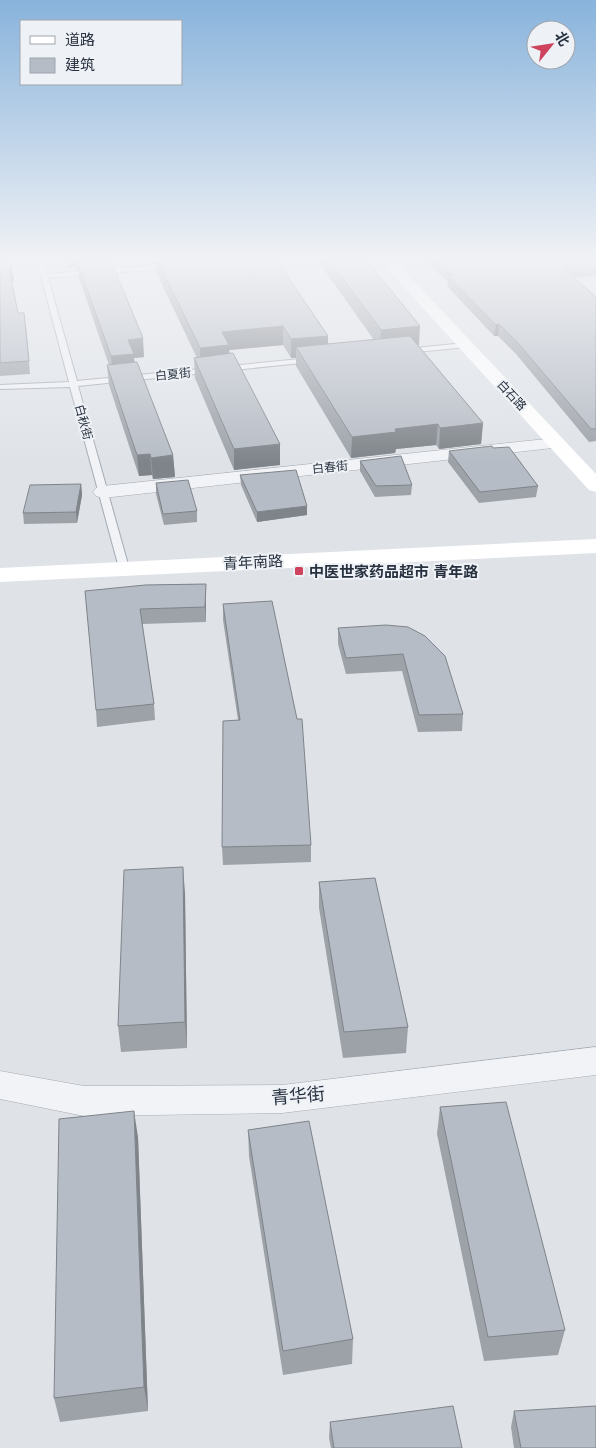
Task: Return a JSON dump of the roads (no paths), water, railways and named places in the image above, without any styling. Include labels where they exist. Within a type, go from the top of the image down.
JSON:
[{"type":"main road","name":"白石路","points":[[450,329],[596,486]]},
{"type":"main road","name":"青年南路","points":[[0,572],[122,561],[596,533]]},
{"type":"main road","name":"青年南路","points":[[122,561],[596,546]]},
{"type":"street","name":"白春街","points":[[103,492],[556,443]]},
{"type":"street","name":"青华街","points":[[0,1084],[84,1102],[282,1099],[596,1061]]},
{"type":"lane","name":"白秋街","points":[[59,329],[122,561]]},
{"type":"lane","points":[[397,352],[465,345]]},
{"type":"lane","name":"白夏街","points":[[0,387],[74,384],[318,360]]},
{"type":"place","name":"中医世家药品超市 青年路","points":[[299,571]]}]
